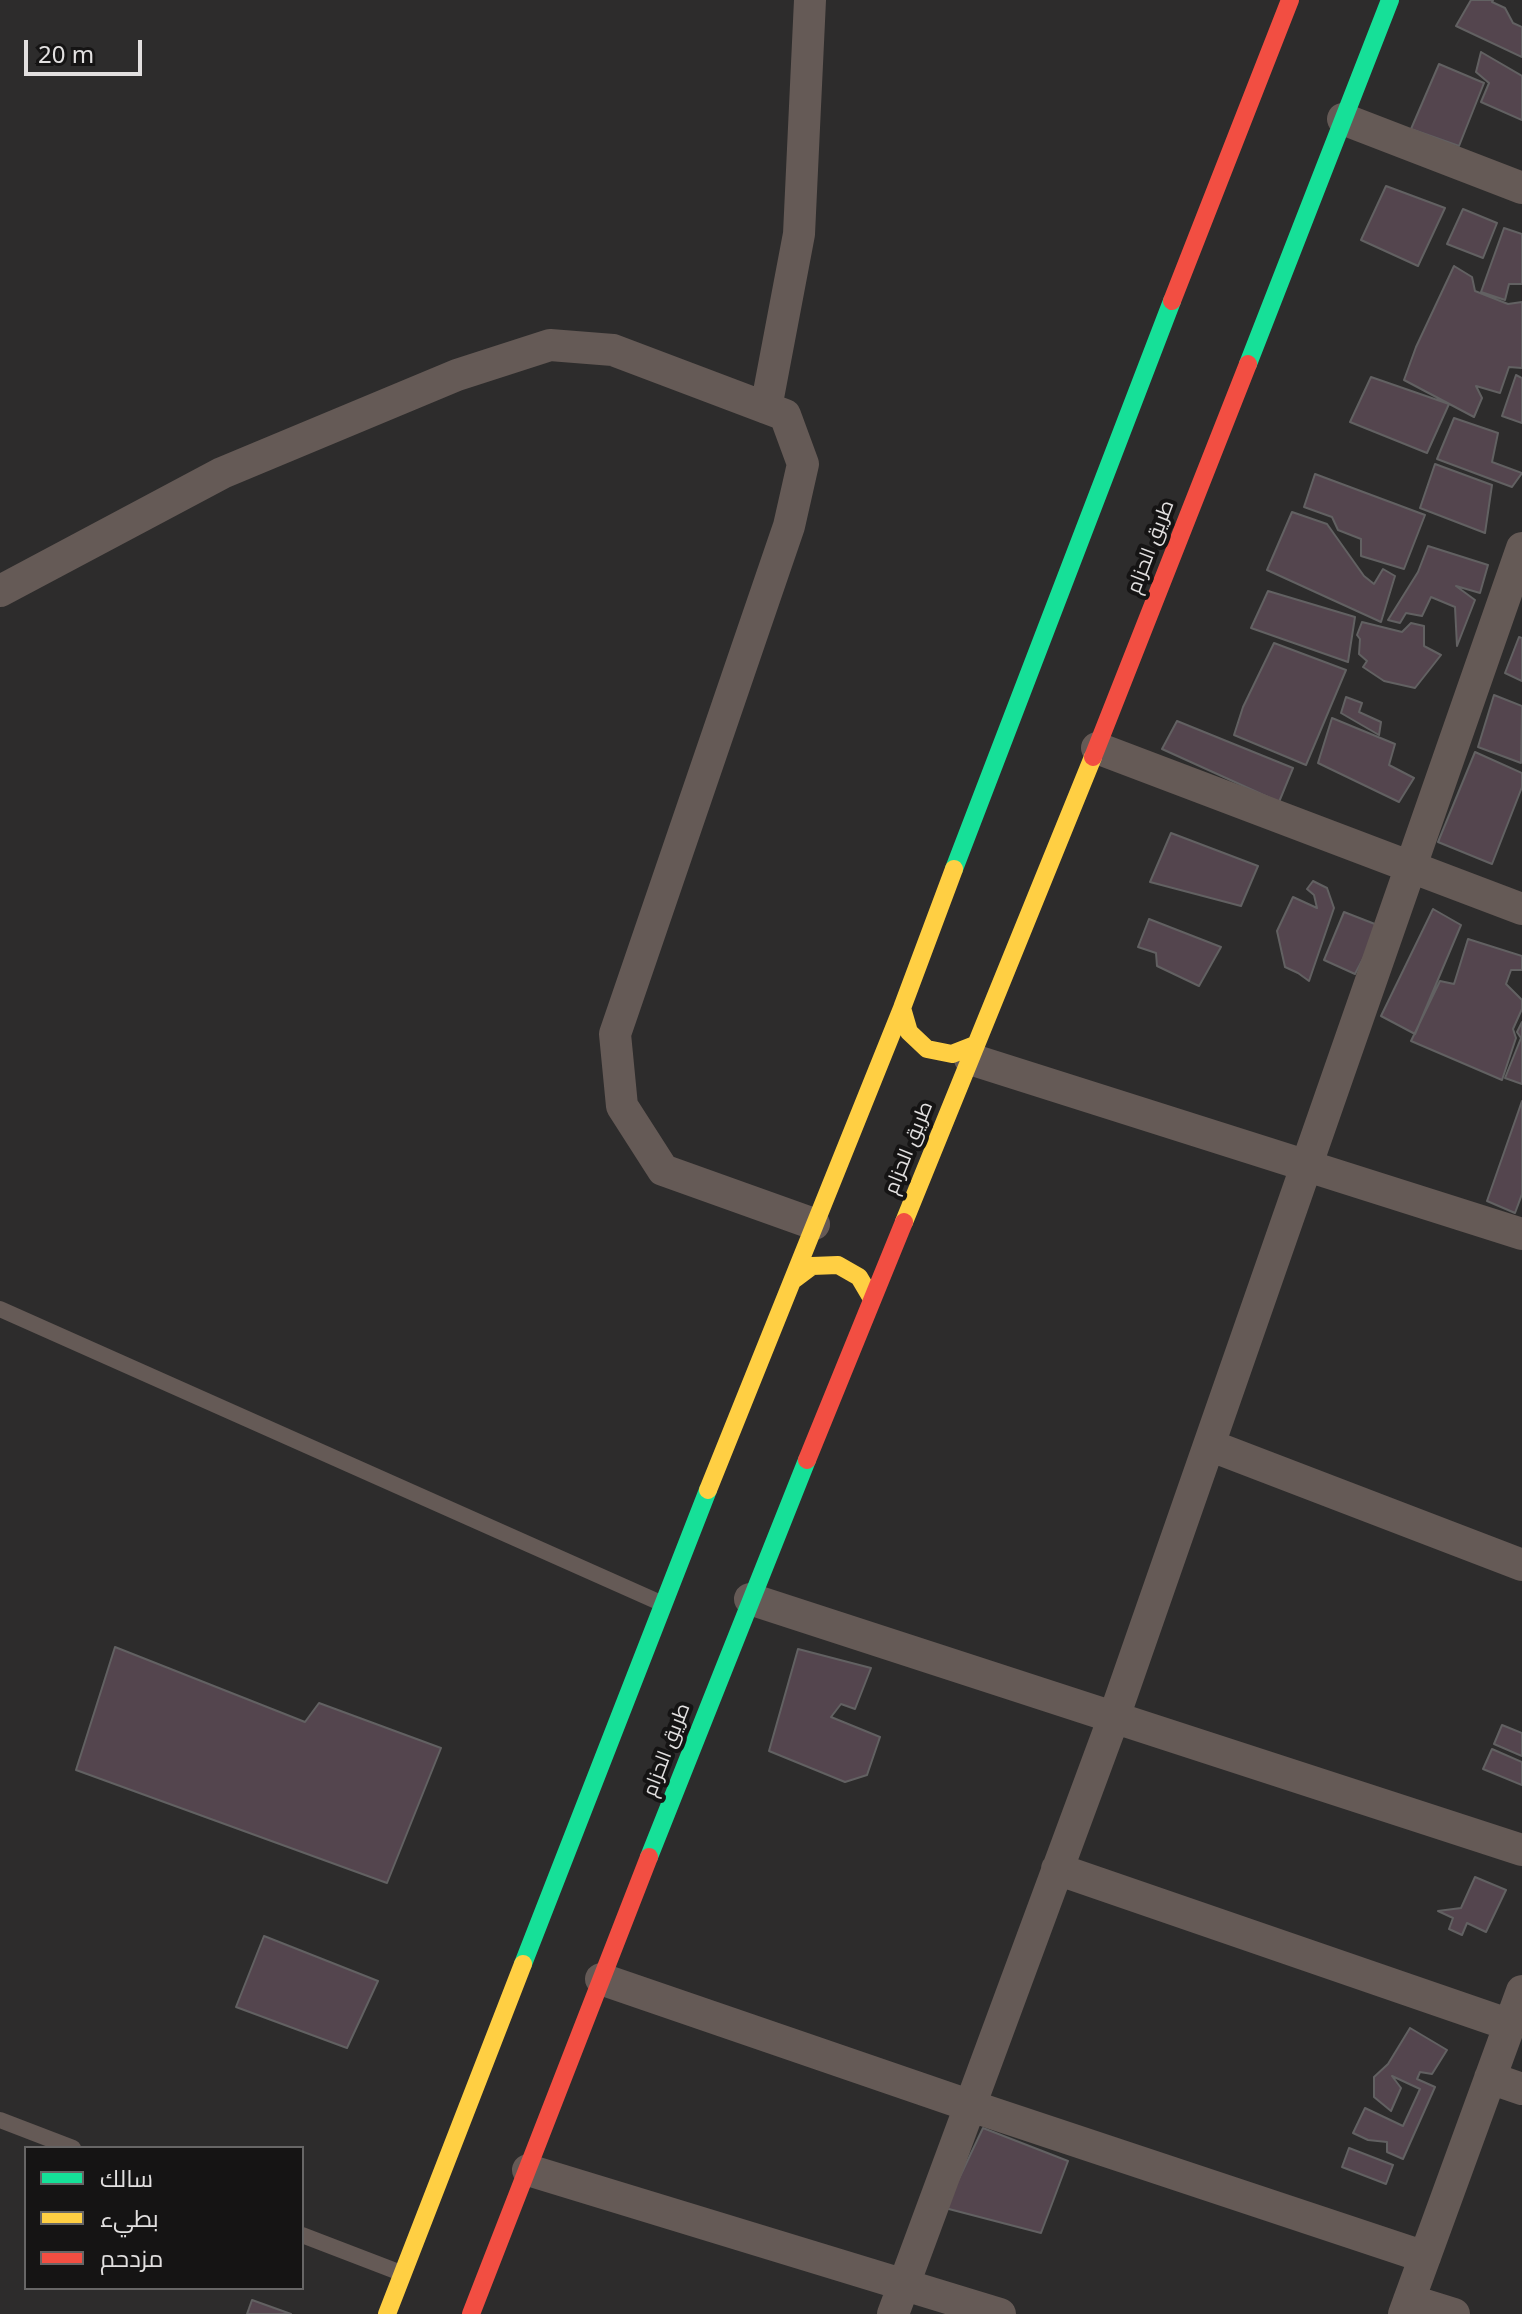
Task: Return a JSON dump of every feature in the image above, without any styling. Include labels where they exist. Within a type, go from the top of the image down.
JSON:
[{"type":"main road","points":[[387,2314],[664,1604],[902,1008],[1052,610],[1289,1]]},
{"type":"main road","name":"طريق الحزام","points":[[471,2314],[750,1599],[1097,748],[1343,119],[1384,6]]},
{"type":"main road","points":[[902,1008],[909,1032],[927,1049],[952,1054],[973,1052]]},
{"type":"main road","points":[[792,1281],[812,1266],[838,1265],[859,1277],[872,1299]]},
{"type":"street","points":[[766,408],[799,234],[810,0]]},
{"type":"street","points":[[1343,119],[1522,188]]},
{"type":"street","points":[[0,591],[222,473],[457,375],[550,345],[613,350],[785,415],[803,464],[789,526],[615,1034],[622,1106],[663,1170],[814,1224]]},
{"type":"street","points":[[899,2300],[1114,1717],[1522,548]]},
{"type":"street","points":[[1097,748],[1522,907]]},
{"type":"street","points":[[973,1052],[1306,1166],[1522,1234]]},
{"type":"street","points":[[1209,1445],[1522,1565]]},
{"type":"street","points":[[750,1599],[1522,1850]]},
{"type":"street","points":[[1057,1869],[1510,2025]]},
{"type":"street","points":[[601,1979],[1425,2257]]},
{"type":"street","points":[[1454,2314],[1407,2307],[1522,1991]]},
{"type":"street","points":[[1490,2078],[1522,2089]]},
{"type":"street","points":[[528,2170],[899,2300],[1000,2314]]},
{"type":"lane","points":[[0,1309],[664,1604]]},
{"type":"lane","points":[[0,2120],[68,2146]]},
{"type":"lane","points":[[304,2236],[403,2273]]},
{"type":"building","points":[[1471,0],[1493,0],[1505,8],[1513,23],[1522,27],[1522,57],[1456,26]]},
{"type":"building","points":[[1481,52],[1522,76],[1522,120],[1481,102],[1489,83],[1476,72]]},
{"type":"building","points":[[1439,64],[1484,83],[1459,146],[1411,129]]},
{"type":"building","points":[[1386,186],[1445,208],[1418,266],[1361,240]]},
{"type":"building","points":[[1463,209],[1497,223],[1483,258],[1447,244]]},
{"type":"building","points":[[1504,228],[1522,234],[1522,284],[1509,284],[1505,300],[1481,292]]},
{"type":"building","points":[[1454,266],[1472,277],[1475,291],[1508,304],[1522,302],[1522,368],[1509,367],[1500,393],[1476,386],[1482,398],[1474,417],[1404,380]]},
{"type":"building","points":[[1516,375],[1522,378],[1522,423],[1502,416]]},
{"type":"building","points":[[1371,377],[1449,404],[1427,453],[1350,422]]},
{"type":"building","points":[[1454,418],[1498,433],[1492,462],[1522,473],[1512,487],[1437,459]]},
{"type":"building","points":[[1435,464],[1492,485],[1485,533],[1420,508]]},
{"type":"building","points":[[1315,474],[1425,515],[1404,569],[1361,556],[1361,539],[1338,530],[1332,517],[1304,507]]},
{"type":"building","points":[[1292,512],[1327,524],[1364,576],[1374,584],[1383,569],[1395,576],[1381,622],[1267,570]]},
{"type":"building","points":[[1428,546],[1488,565],[1480,593],[1456,586],[1475,600],[1457,646],[1455,607],[1431,597],[1422,616],[1406,613],[1400,623],[1388,620],[1418,572]]},
{"type":"building","points":[[1268,591],[1355,617],[1348,662],[1251,628]]},
{"type":"building","points":[[1362,622],[1402,632],[1411,623],[1424,626],[1424,646],[1441,655],[1415,688],[1384,681],[1363,667],[1367,661],[1359,654],[1360,639],[1357,635]]},
{"type":"building","points":[[1519,637],[1522,638],[1522,681],[1505,673]]},
{"type":"building","points":[[1274,643],[1346,670],[1306,765],[1234,735],[1243,707]]},
{"type":"building","points":[[1494,695],[1522,706],[1521,763],[1478,747]]},
{"type":"building","points":[[1346,697],[1362,703],[1359,712],[1381,722],[1379,735],[1341,713]]},
{"type":"building","points":[[1332,718],[1395,744],[1389,765],[1414,778],[1399,802],[1318,763]]},
{"type":"building","points":[[1177,721],[1293,768],[1279,802],[1162,749]]},
{"type":"building","points":[[1475,752],[1522,773],[1522,787],[1492,864],[1438,842]]},
{"type":"building","points":[[1171,833],[1258,866],[1241,906],[1150,882]]},
{"type":"building","points":[[1313,881],[1327,888],[1334,908],[1309,981],[1285,967],[1277,931],[1293,897],[1317,908],[1314,895],[1307,889]]},
{"type":"building","points":[[1433,909],[1461,925],[1415,1034],[1381,1016]]},
{"type":"building","points":[[1344,912],[1380,926],[1355,974],[1324,960]]},
{"type":"building","points":[[1149,919],[1221,947],[1199,986],[1157,966],[1156,953],[1138,947]]},
{"type":"building","points":[[1468,939],[1522,956],[1522,970],[1511,970],[1506,984],[1522,1000],[1522,1009],[1513,1029],[1516,1038],[1502,1080],[1411,1041],[1440,981],[1454,984]]},
{"type":"building","points":[[1522,1022],[1522,1084],[1505,1078],[1521,1038],[1517,1032]]},
{"type":"building","points":[[1522,1101],[1522,1194],[1515,1213],[1487,1201]]},
{"type":"building","points":[[115,1647],[305,1722],[319,1703],[441,1748],[387,1883],[76,1770]]},
{"type":"building","points":[[798,1649],[871,1668],[855,1709],[841,1704],[831,1717],[880,1737],[867,1775],[845,1782],[769,1751]]},
{"type":"building","points":[[1502,1725],[1522,1733],[1522,1756],[1494,1744]]},
{"type":"building","points":[[1492,1749],[1522,1762],[1522,1785],[1483,1769]]},
{"type":"building","points":[[1475,1877],[1506,1890],[1486,1932],[1467,1923],[1462,1935],[1449,1929],[1453,1918],[1438,1911],[1461,1908]]},
{"type":"building","points":[[264,1936],[378,1981],[347,2048],[236,2007]]},
{"type":"building","points":[[1410,2028],[1447,2050],[1432,2074],[1420,2072],[1417,2079],[1435,2087],[1403,2159],[1387,2152],[1387,2142],[1368,2140],[1353,2133],[1365,2108],[1403,2126],[1420,2089],[1392,2076],[1401,2088],[1391,2111],[1374,2097],[1374,2077],[1388,2064]]},
{"type":"building","points":[[983,2128],[1068,2161],[1041,2233],[945,2208]]},
{"type":"building","points":[[1349,2148],[1393,2165],[1386,2184],[1342,2167]]},
{"type":"building","points":[[252,2300],[291,2314],[247,2314]]},
{"type":"traffic: fast","points":[[1248,364],[1390,0]]},
{"type":"traffic: fast","points":[[954,869],[1172,301]]},
{"type":"traffic: fast","points":[[649,1857],[807,1460]]},
{"type":"traffic: fast","points":[[523,1964],[708,1490]]},
{"type":"traffic: slow","points":[[904,1222],[1093,757]]},
{"type":"traffic: slow","points":[[708,1490],[902,1008],[954,869]]},
{"type":"traffic: slow","points":[[902,1008],[909,1032],[927,1049],[952,1054],[975,1045]]},
{"type":"traffic: slow","points":[[792,1281],[812,1266],[838,1265],[859,1277],[872,1299]]},
{"type":"traffic: slow","points":[[387,2314],[523,1964]]},
{"type":"traffic: jam","points":[[1172,301],[1290,0]]},
{"type":"traffic: jam","points":[[1093,757],[1248,364]]},
{"type":"traffic: jam","points":[[807,1460],[904,1222]]},
{"type":"traffic: jam","points":[[471,2314],[649,1857]]}]
